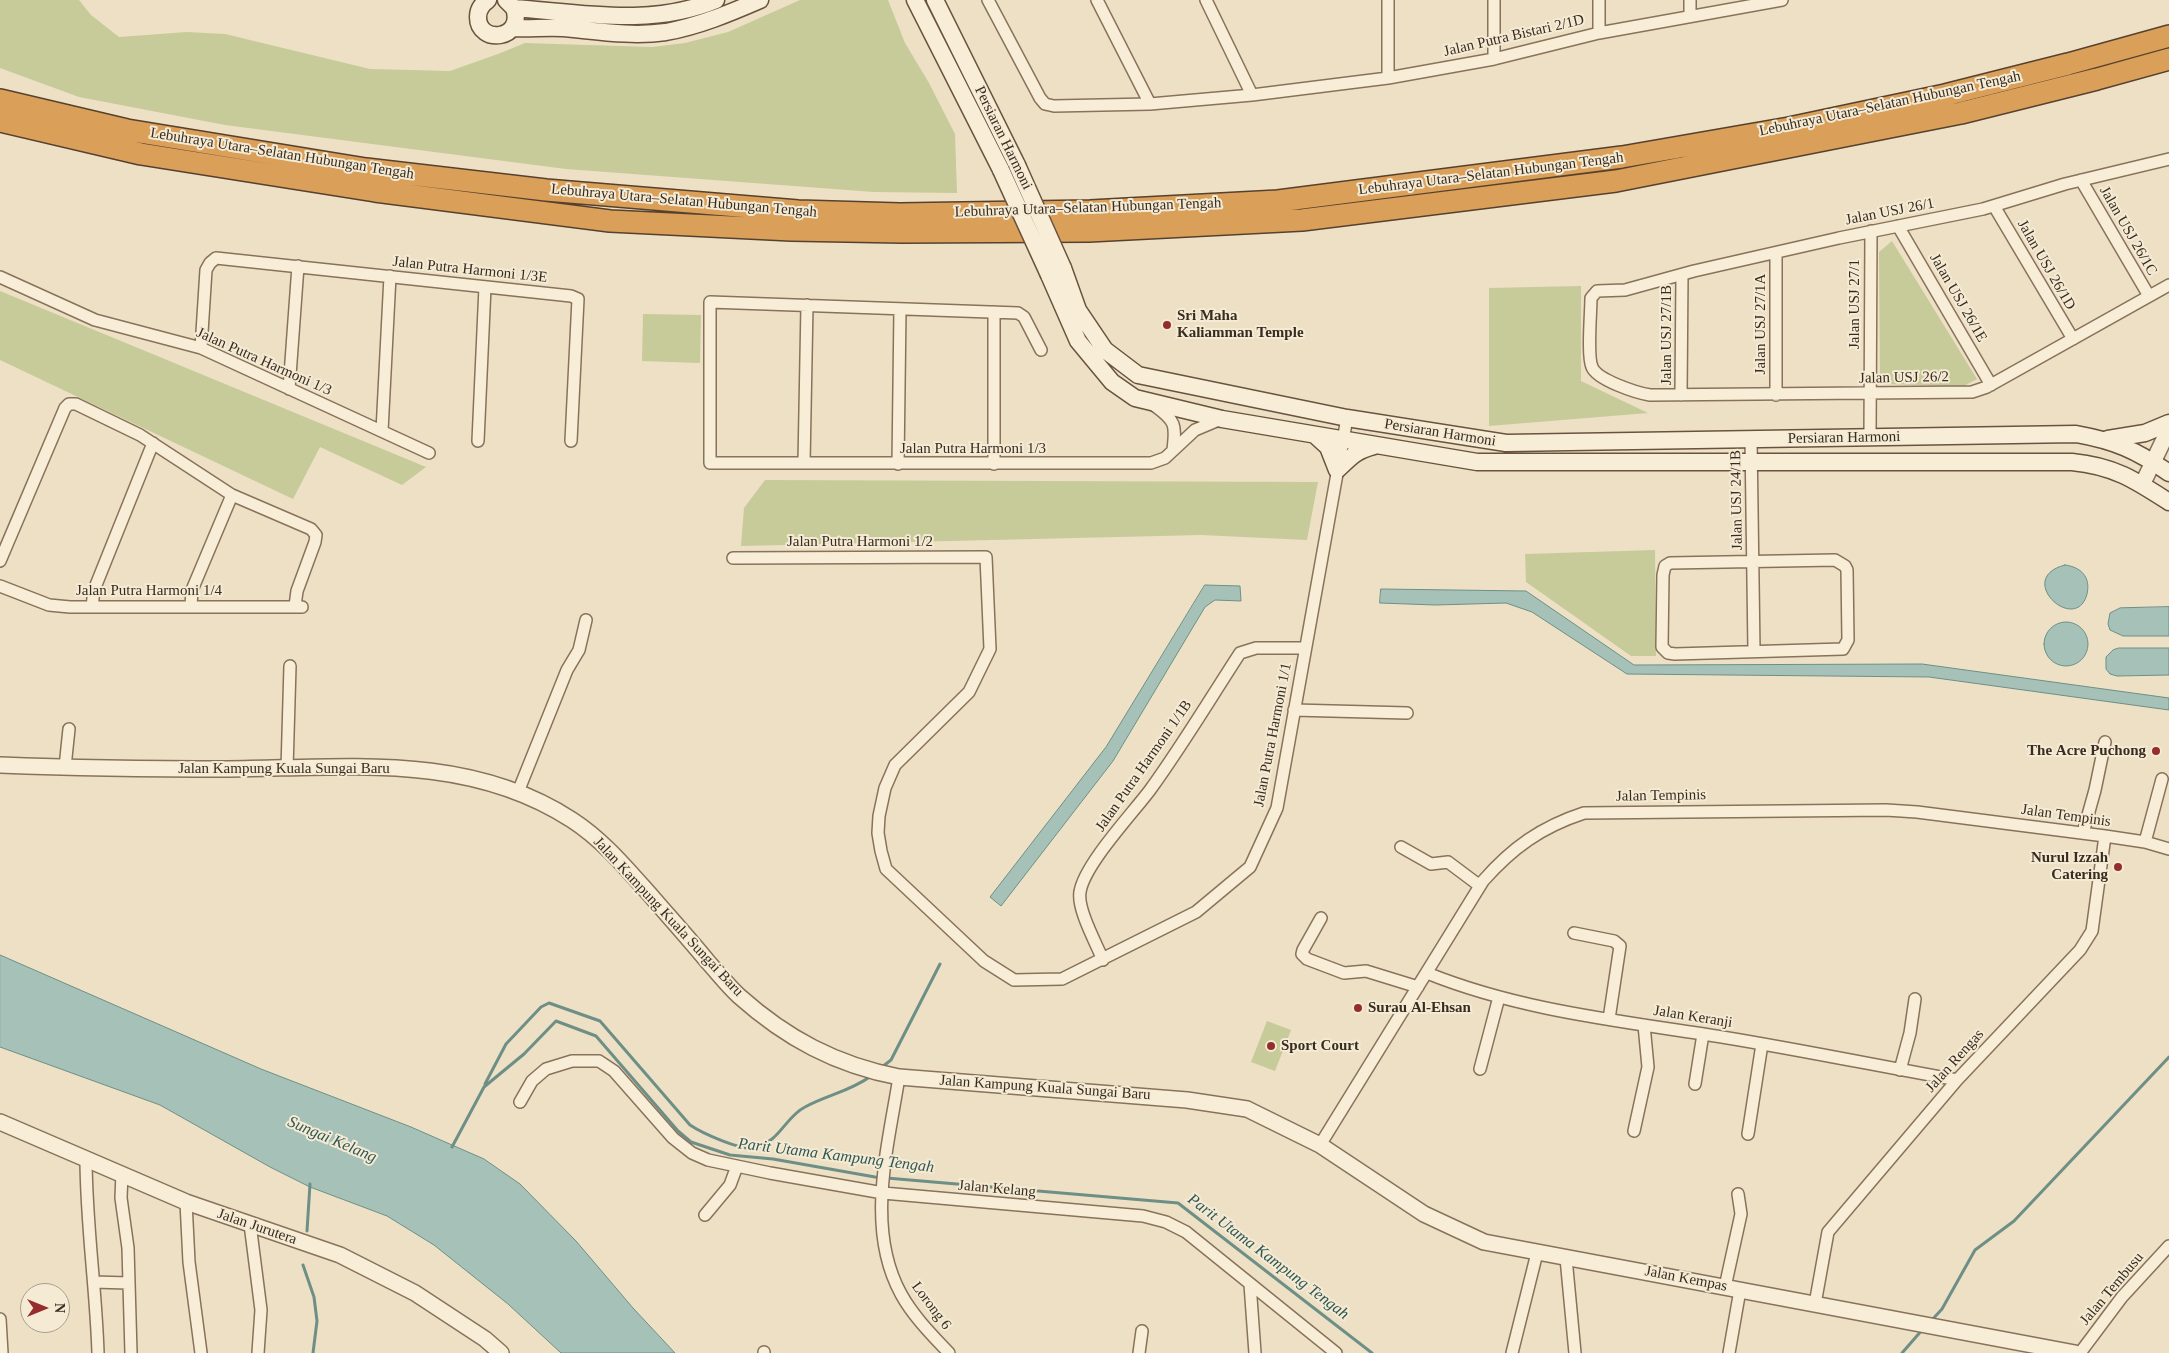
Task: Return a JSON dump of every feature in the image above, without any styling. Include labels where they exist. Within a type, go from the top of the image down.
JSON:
[{"type":"highway","name":"Lebuhraya Utara–Selatan Hubungan Tengah","points":[[0,100],[146,133],[366,170],[546,190],[798,211],[900,214],[1090,210],[1278,201],[1622,157],[1780,129],[1955,93],[2169,36]]},
{"type":"highway","name":"Lebuhraya Utara–Selatan Hubungan Tengah","points":[[0,121],[141,154],[375,191],[610,222],[902,232],[1069,231],[1302,220],[1616,181],[1961,113],[2097,80],[2169,59]]},
{"type":"main road","points":[[488,0],[481,7],[478,17],[484,31],[496,36],[503,35],[513,28],[546,27],[622,33],[664,32],[691,26],[760,0]]},
{"type":"main road","points":[[513,28],[516,18],[510,4],[639,17],[686,10],[716,0]]},
{"type":"main road","points":[[904,0],[923,18]]},
{"type":"main road","name":"Persiaran Harmoni","points":[[915,0],[1001,170],[1078,310],[1105,350],[1138,375],[1348,418],[1506,443],[2076,434],[2104,439],[2132,449],[2169,473]]},
{"type":"main road","name":"Persiaran Harmoni","points":[[935,0],[1017,164],[1056,272],[1078,341],[1112,382],[1135,398],[1222,419],[1477,462],[2072,462],[2106,467],[2131,477],[2169,502]]},
{"type":"main road","points":[[2104,439],[2145,433],[2169,423]]},
{"type":"main road","points":[[1316,436],[1328,447],[1337,470],[1351,455],[1360,449],[1378,445]]},
{"type":"street","name":"Jalan Putra Bistari 2/1D","points":[[988,0],[1045,104],[1054,106],[1150,104],[1252,95],[1388,78],[1494,59],[1599,33],[1782,0]]},
{"type":"street","points":[[1097,0],[1150,104]]},
{"type":"street","points":[[1206,0],[1252,95]]},
{"type":"street","points":[[1388,0],[1388,78]]},
{"type":"street","points":[[1494,0],[1494,59]]},
{"type":"street","points":[[1599,0],[1599,33]]},
{"type":"street","points":[[1690,0],[1690,16]]},
{"type":"street","name":"Jalan USJ 26/1","points":[[1614,383],[1599,375],[1591,365],[1591,298],[1598,290],[1625,290],[1871,231],[1994,206],[2082,180],[2169,159]]},
{"type":"street","name":"Jalan USJ 26/1C","points":[[2082,180],[2149,296]]},
{"type":"street","name":"Jalan USJ 26/1D","points":[[1994,206],[2073,339]]},
{"type":"street","name":"Jalan USJ 26/1E","points":[[1898,226],[1991,385]]},
{"type":"street","name":"Jalan USJ 27/1","points":[[1870,437],[1871,231]]},
{"type":"street","name":"Jalan USJ 27/1A","points":[[1776,253],[1776,395]]},
{"type":"street","name":"Jalan Putra Harmoni 1/3E","points":[[200,348],[206,270],[210,262],[216,258],[571,296],[578,299],[571,441]]},
{"type":"street","points":[[289,389],[298,266]]},
{"type":"street","name":"Jalan USJ 27/1B","points":[[1682,275],[1682,395]]},
{"type":"street","points":[[382,431],[390,276]]},
{"type":"street","name":"Jalan Putra Harmoni 1/3","points":[[0,277],[95,320],[200,348],[429,453]]},
{"type":"street","name":"Jalan USJ 26/2","points":[[1614,383],[1640,394],[1776,395],[1972,392],[1991,385],[2169,285]]},
{"type":"street","points":[[478,441],[485,287]]},
{"type":"street","name":"Jalan Putra Harmoni 1/3","points":[[807,305],[710,302],[710,464],[1151,463],[1165,458],[1195,430],[1208,423],[1222,419]]},
{"type":"street","points":[[804,464],[807,305],[1018,313],[1024,316],[1041,350]]},
{"type":"street","points":[[898,464],[900,309]]},
{"type":"street","points":[[994,312],[994,464]]},
{"type":"street","name":"Persiaran Harmoni","points":[[1148,401],[1168,415],[1174,424],[1173,450]]},
{"type":"street","points":[[0,561],[65,408],[69,404],[76,404],[140,434],[232,495],[192,590],[191,606]]},
{"type":"street","name":"Jalan Putra Harmoni 1/1","points":[[986,557],[990,648],[969,692],[895,764],[885,788],[879,816],[880,851],[886,869],[984,961],[1014,980],[1062,979],[1196,912],[1250,867],[1277,808],[1337,470],[1348,418]]},
{"type":"street","points":[[2142,485],[2169,429]]},
{"type":"street","name":"Jalan USJ 24/1B","points":[[1751,439],[1754,652]]},
{"type":"street","points":[[92,608],[94,590],[153,443]]},
{"type":"street","name":"Jalan Putra Harmoni 1/4","points":[[0,586],[49,605],[92,608],[298,606],[296,591],[316,535],[311,529],[232,495]]},
{"type":"street","name":"Jalan Putra Harmoni 1/2","points":[[733,558],[986,557]]},
{"type":"street","points":[[1835,560],[1846,566],[1848,640],[1843,649],[1675,654],[1668,653],[1662,647],[1663,575],[1665,566],[1670,563],[1753,561],[1835,560]]},
{"type":"street","points":[[518,792],[567,670],[579,650],[586,620]]},
{"type":"street","name":"Jalan Putra Harmoni 1/1B","points":[[1103,960],[1083,911],[1079,895],[1083,880],[1115,833],[1150,789],[1240,653],[1256,648],[1305,648]]},
{"type":"street","points":[[287,769],[290,666]]},
{"type":"street","points":[[1294,710],[1407,713]]},
{"type":"street","points":[[65,768],[69,728]]},
{"type":"street","points":[[2083,833],[2095,790],[2105,742]]},
{"type":"street","name":"Jalan Kampung Kuala Sungai Baru","points":[[0,765],[158,770],[417,768],[481,779],[518,792],[570,819],[600,842],[621,862],[744,1000],[806,1046],[845,1064],[899,1077],[1204,1102],[1247,1109],[1320,1145]]},
{"type":"street","points":[[2145,842],[2162,780]]},
{"type":"street","name":"Jalan Tempinis","points":[[1320,1145],[1480,886],[1504,857],[1519,846],[1551,825],[1584,813],[1886,810],[1917,812],[2105,836],[2145,842],[2169,849]]},
{"type":"street","name":"Jalan Rengas","points":[[1815,1304],[1828,1232],[1957,1080],[2080,950],[2092,931],[2105,836]]},
{"type":"street","points":[[1402,847],[1431,864],[1448,862],[1480,886]]},
{"type":"street","points":[[1321,918],[1303,950],[1302,954],[1307,959],[1344,973],[1366,971],[1418,987]]},
{"type":"street","points":[[1574,933],[1614,941],[1620,946],[1609,1020]]},
{"type":"street","name":"Jalan Keranji","points":[[1427,973],[1459,986],[1553,1011],[1762,1044],[1957,1080]]},
{"type":"street","points":[[1480,1069],[1499,997]]},
{"type":"street","points":[[1900,1070],[1910,1033],[1916,998]]},
{"type":"street","points":[[1634,1131],[1648,1067],[1644,1025]]},
{"type":"street","points":[[1695,1084],[1703,1034]]},
{"type":"street","points":[[1748,1134],[1762,1044]]},
{"type":"street","name":"Jalan Kelang","points":[[520,1102],[532,1081],[546,1069],[572,1061],[599,1061],[614,1071],[673,1138],[692,1152],[708,1160],[883,1189],[1118,1214],[1166,1222],[1186,1232],[1336,1353]]},
{"type":"street","name":"Lorong 6","points":[[899,1077],[883,1189],[882,1230],[884,1251],[890,1270],[902,1295],[922,1324],[950,1353]]},
{"type":"street","name":"Jalan Jurutera","points":[[0,1122],[186,1202],[340,1255],[415,1293],[486,1339],[501,1353]]},
{"type":"street","name":"Jalan Kempas","points":[[1320,1145],[1424,1214],[1484,1242],[2075,1353]]},
{"type":"street","points":[[86,1158],[86,1197],[98,1353]]},
{"type":"street","points":[[705,1215],[730,1185],[737,1166]]},
{"type":"street","points":[[122,1173],[121,1198],[128,1248],[131,1353]]},
{"type":"street","points":[[1725,1287],[1741,1214],[1738,1194]]},
{"type":"street","points":[[186,1202],[189,1262],[200,1353]]},
{"type":"street","points":[[250,1224],[261,1299],[262,1319],[258,1353]]},
{"type":"street","name":"Jalan Tembusu","points":[[2080,1353],[2122,1297],[2169,1246]]},
{"type":"street","points":[[1512,1353],[1537,1253]]},
{"type":"street","points":[[1566,1258],[1575,1353]]},
{"type":"street","points":[[94,1282],[128,1283]]},
{"type":"street","points":[[1250,1284],[1255,1353]]},
{"type":"street","points":[[1729,1353],[1740,1290]]},
{"type":"street","points":[[0,1320],[2,1353]]},
{"type":"street","points":[[1139,1353],[1142,1331]]},
{"type":"green space","points":[[0,0],[79,0],[91,15],[119,37],[187,32],[225,34],[370,69],[450,71],[525,43],[652,47],[685,43],[728,32],[800,0],[888,0],[905,43],[929,83],[955,134],[957,193],[874,192],[566,169],[225,125],[79,97],[0,68]]},
{"type":"green space","points":[[1892,241],[1977,379],[1964,386],[1880,384],[1879,252]]},
{"type":"green space","points":[[1581,286],[1581,381],[1648,413],[1489,426],[1489,288]]},
{"type":"green space","points":[[0,291],[426,467],[402,485],[320,447],[293,499],[0,360]]},
{"type":"green space","points":[[643,314],[701,315],[700,363],[642,361]]},
{"type":"green space","points":[[765,480],[1318,482],[1307,540],[1201,535],[741,546],[744,508]]},
{"type":"green space","points":[[1655,550],[1656,656],[1631,656],[1526,582],[1525,554]]},
{"type":"green space","name":"Sport Court","points":[[1267,1021],[1291,1030],[1275,1071],[1251,1062]]},
{"type":"water","points":[[2065,565],[2076,568],[2084,574],[2088,583],[2087,594],[2081,605],[2072,609],[2061,607],[2052,600],[2046,591],[2045,581],[2051,572]]},
{"type":"water","points":[[1205,585],[1240,586],[1241,601],[1215,600],[1205,607],[1113,761],[1001,906],[990,897],[1106,747]]},
{"type":"water","points":[[1381,589],[1526,591],[1634,665],[1922,664],[2169,698],[2169,710],[1929,677],[1627,674],[1532,612],[1506,603],[1435,605],[1380,603]]},
{"type":"water","points":[[2169,607],[2169,636],[2123,636],[2110,630],[2108,624],[2110,613],[2120,608]]},
{"type":"water","points":[[2066,622],[2078,626],[2084,632],[2088,644],[2084,656],[2078,662],[2066,666],[2054,662],[2048,656],[2044,644],[2048,632],[2054,626]]},
{"type":"water","points":[[2119,648],[2169,648],[2169,675],[2117,676],[2110,674],[2106,669],[2106,657],[2113,650]]},
{"type":"water","name":"Sungai Kelang","points":[[0,955],[261,1069],[411,1127],[484,1159],[520,1184],[576,1241],[633,1308],[675,1353],[561,1353],[508,1304],[434,1245],[387,1216],[310,1187],[270,1167],[160,1105],[0,1047]]},
{"type":"waterway","points":[[882,1067],[891,1060],[940,964]]},
{"type":"waterway","points":[[485,1084],[506,1044],[541,1007],[549,1003],[600,1021],[690,1125],[712,1137],[741,1147],[755,1148],[764,1144],[772,1139],[800,1110],[871,1076]]},
{"type":"waterway","name":"Parit Utama Kampung Tengah","points":[[452,1147],[484,1087],[524,1054],[556,1021],[596,1036],[678,1131],[691,1142],[730,1155],[773,1159],[875,1177],[1178,1203],[1372,1353]]},
{"type":"waterway","points":[[1931,1321],[1942,1309],[1975,1250],[2014,1221],[2169,1057]]},
{"type":"waterway","points":[[307,1231],[310,1184]]},
{"type":"waterway","points":[[303,1265],[314,1297],[317,1321],[313,1353]]},
{"type":"waterway","points":[[1902,1353],[1923,1329]]},
{"type":"place","name":"Sri Maha Kaliamman Temple","points":[[1167,325]]},
{"type":"place","name":"The Acre Puchong","points":[[2156,751]]},
{"type":"place","name":"Nurul Izzah Catering","points":[[2118,867]]},
{"type":"place","name":"Surau Al-Ehsan","points":[[1358,1008]]},
{"type":"place","name":"Sport Court","points":[[1271,1046]]}]
